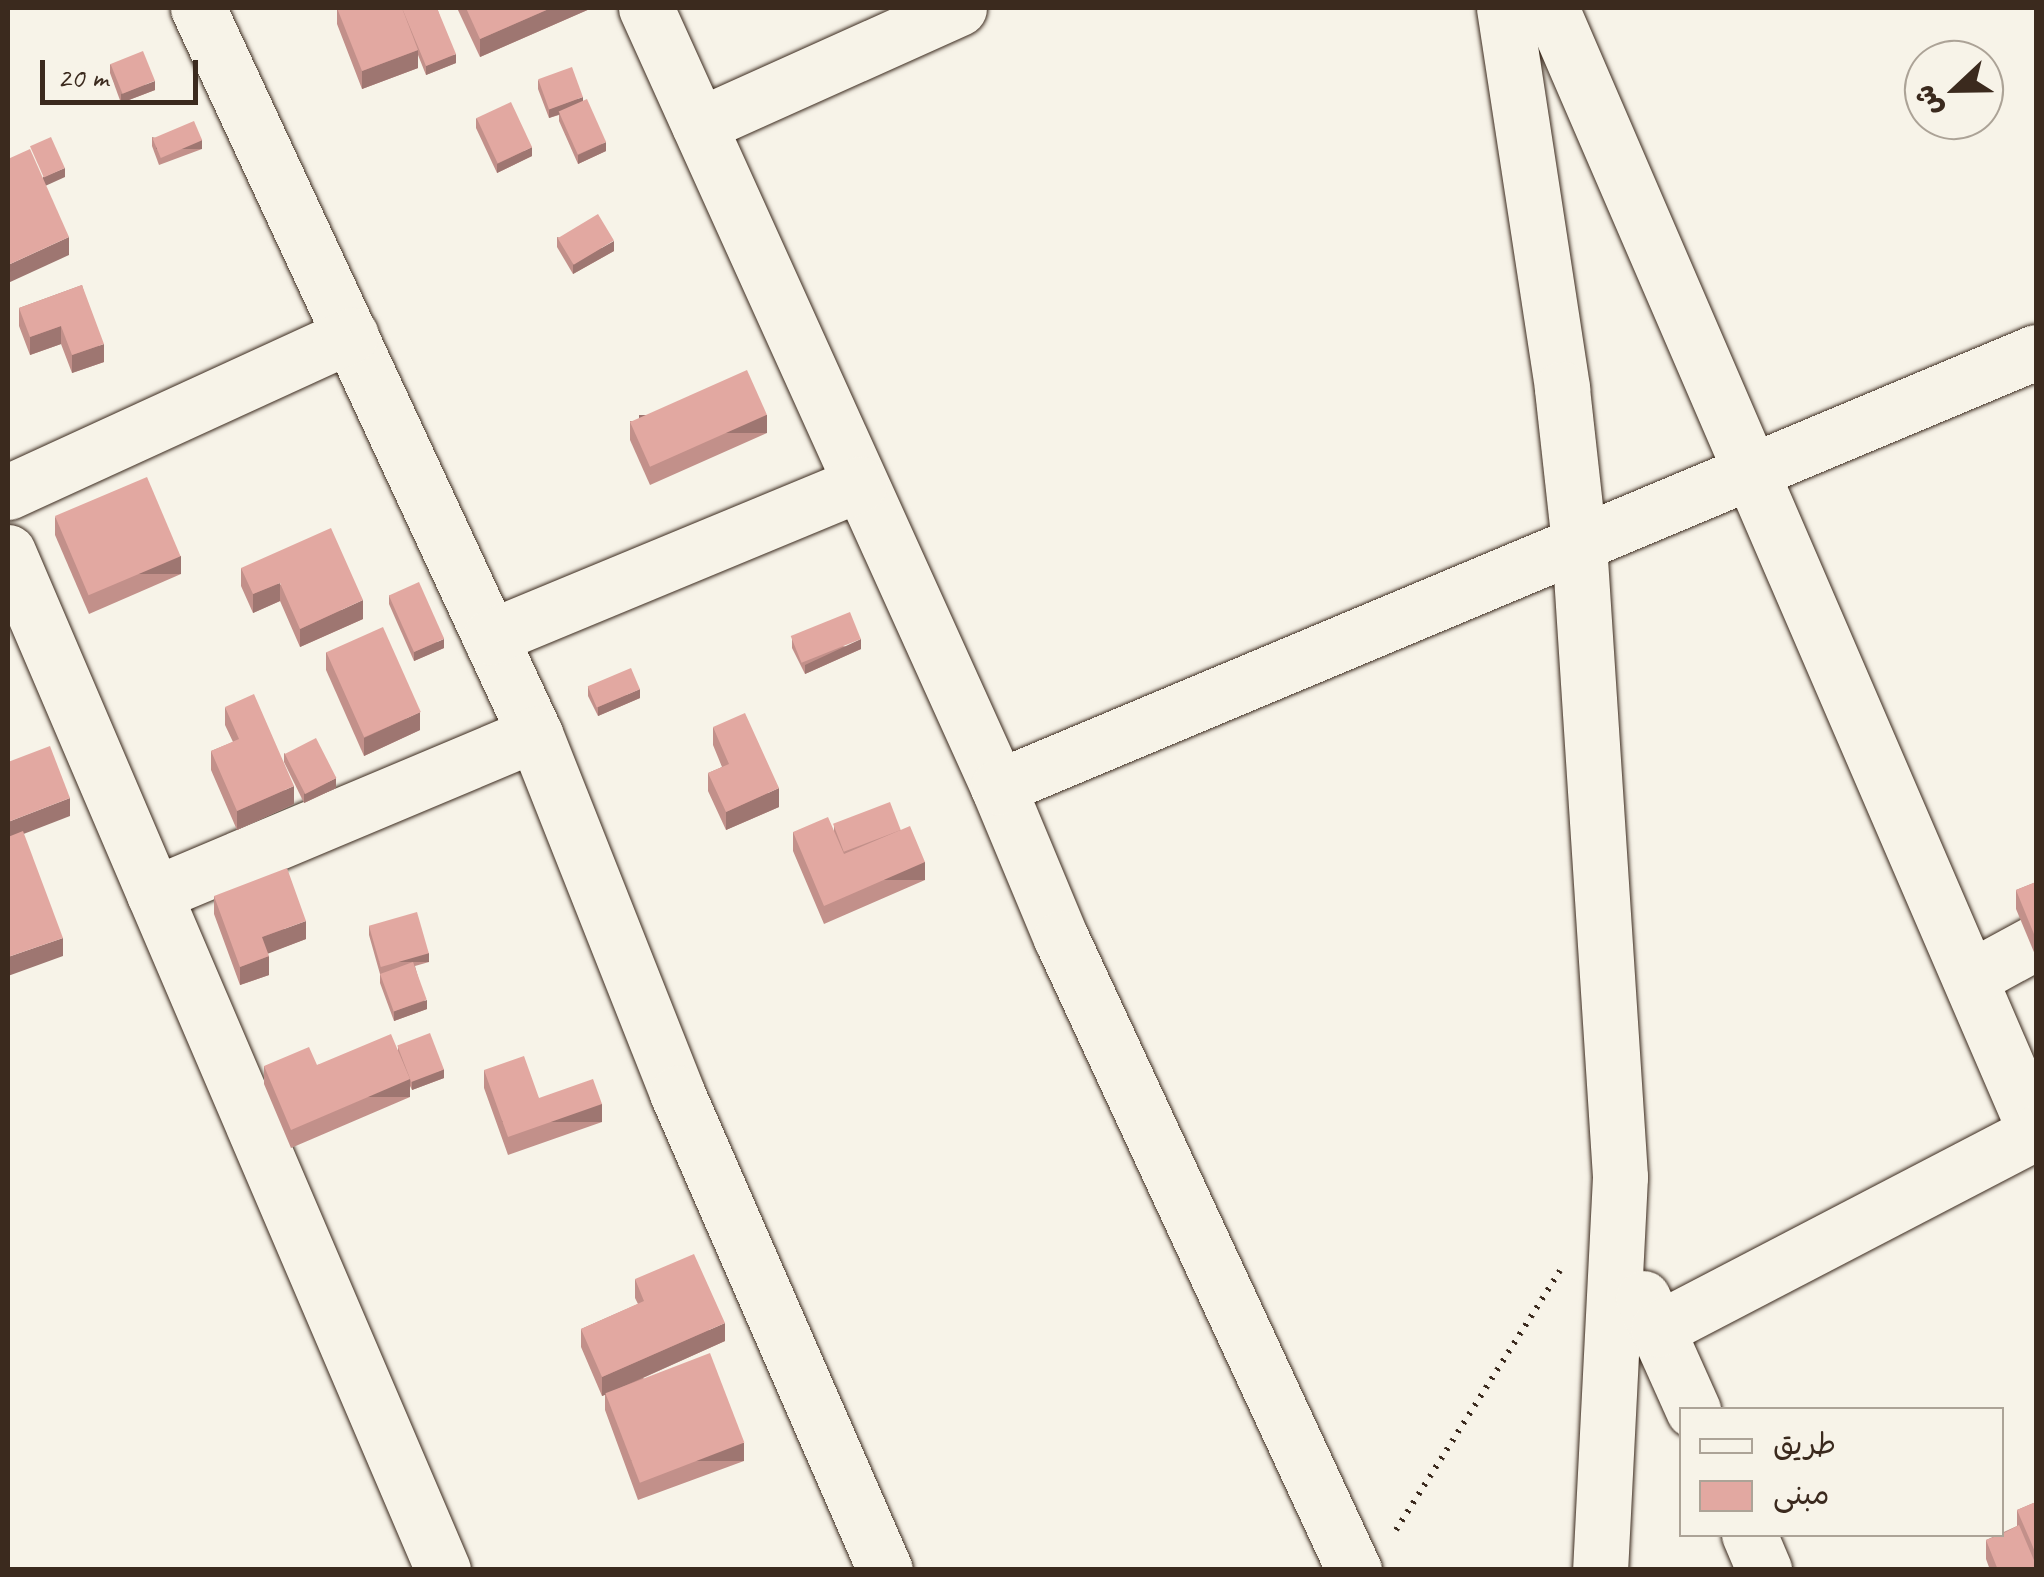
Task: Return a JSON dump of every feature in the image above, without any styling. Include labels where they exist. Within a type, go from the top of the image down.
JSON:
[{"type":"street","points":[[198,8],[535,734],[677,1092],[885,1570]]},
{"type":"street","points":[[646,8],[998,786],[1062,938],[1373,1553]]},
{"type":"street","points":[[699,125],[959,8]]},
{"type":"street","points":[[1504,8],[1562,389],[1579,544],[1620,1177],[1591,1249],[1600,1570]]},
{"type":"street","points":[[1551,8],[2036,1133],[1658,1329]]},
{"type":"street","points":[[8,492],[350,336]]},
{"type":"street","points":[[998,786],[2036,352]]},
{"type":"street","points":[[490,637],[860,484]]},
{"type":"street","points":[[8,552],[443,1570]]},
{"type":"street","points":[[154,894],[535,734]]},
{"type":"street","points":[[1970,978],[2036,942]]},
{"type":"street","points":[[1591,1249],[1658,1329],[1692,1407]]},
{"type":"street","points":[[1749,1537],[1764,1570]]},
{"type":"path","points":[[1373,1553],[1591,1249]]},
{"type":"building","points":[[337,8],[402,8],[418,50],[362,71]]},
{"type":"building","points":[[402,8],[437,8],[456,54],[426,66]]},
{"type":"building","points":[[466,8],[551,8],[480,39]]},
{"type":"building","points":[[143,51],[155,81],[123,94],[111,64]]},
{"type":"building","points":[[572,67],[583,97],[549,109],[538,79]]},
{"type":"building","points":[[587,99],[606,142],[578,155],[559,112]]},
{"type":"building","points":[[511,102],[532,147],[498,163],[477,118]]},
{"type":"building","points":[[194,121],[202,140],[161,158],[153,139]]},
{"type":"building","points":[[51,137],[65,168],[44,177],[30,146]]},
{"type":"building","points":[[30,149],[69,237],[8,265],[8,159]]},
{"type":"building","points":[[598,214],[614,241],[574,265],[558,238]]},
{"type":"building","points":[[82,285],[104,344],[72,355],[61,326],[30,337],[19,308]]},
{"type":"building","points":[[747,370],[767,415],[650,467],[630,422]]},
{"type":"building","points":[[147,477],[181,556],[89,595],[55,516]]},
{"type":"building","points":[[331,528],[363,600],[300,629],[280,583],[253,594],[241,568]]},
{"type":"building","points":[[419,582],[444,639],[414,652],[389,595]]},
{"type":"building","points":[[850,612],[861,639],[802,663],[791,636]]},
{"type":"building","points":[[383,627],[421,712],[364,737],[326,652]]},
{"type":"building","points":[[631,668],[640,689],[597,708],[588,686]]},
{"type":"building","points":[[254,694],[294,786],[237,811],[211,751],[239,739],[225,707]]},
{"type":"building","points":[[745,713],[779,788],[726,812],[708,773],[729,764],[713,727]]},
{"type":"building","points":[[316,738],[336,778],[305,794],[285,754]]},
{"type":"building","points":[[50,746],[70,798],[8,822],[8,762]]},
{"type":"building","points":[[890,802],[901,830],[844,852],[833,824]]},
{"type":"building","points":[[828,817],[844,854],[910,826],[925,862],[824,906],[793,832]]},
{"type":"building","points":[[23,831],[63,938],[8,957],[8,837]]},
{"type":"building","points":[[287,868],[306,921],[262,937],[269,956],[240,967],[214,896]]},
{"type":"building","points":[[2036,882],[2036,939],[2016,890]]},
{"type":"building","points":[[417,912],[429,953],[381,967],[369,926]]},
{"type":"building","points":[[413,962],[427,1000],[394,1012],[380,974]]},
{"type":"building","points":[[430,1033],[444,1069],[411,1082],[397,1046]]},
{"type":"building","points":[[391,1034],[410,1079],[291,1130],[264,1066],[309,1047],[317,1065]]},
{"type":"building","points":[[524,1056],[539,1098],[593,1079],[602,1104],[508,1137],[484,1070]]},
{"type":"building","points":[[694,1254],[725,1323],[602,1377],[581,1329],[644,1301],[635,1279]]},
{"type":"building","points":[[710,1353],[744,1443],[640,1483],[605,1393]]},
{"type":"building","points":[[2036,1502],[2036,1554],[2017,1510]]},
{"type":"building","points":[[2019,1525],[2036,1570],[1998,1570],[1986,1540],[2004,1537],[2004,1533]]}]
